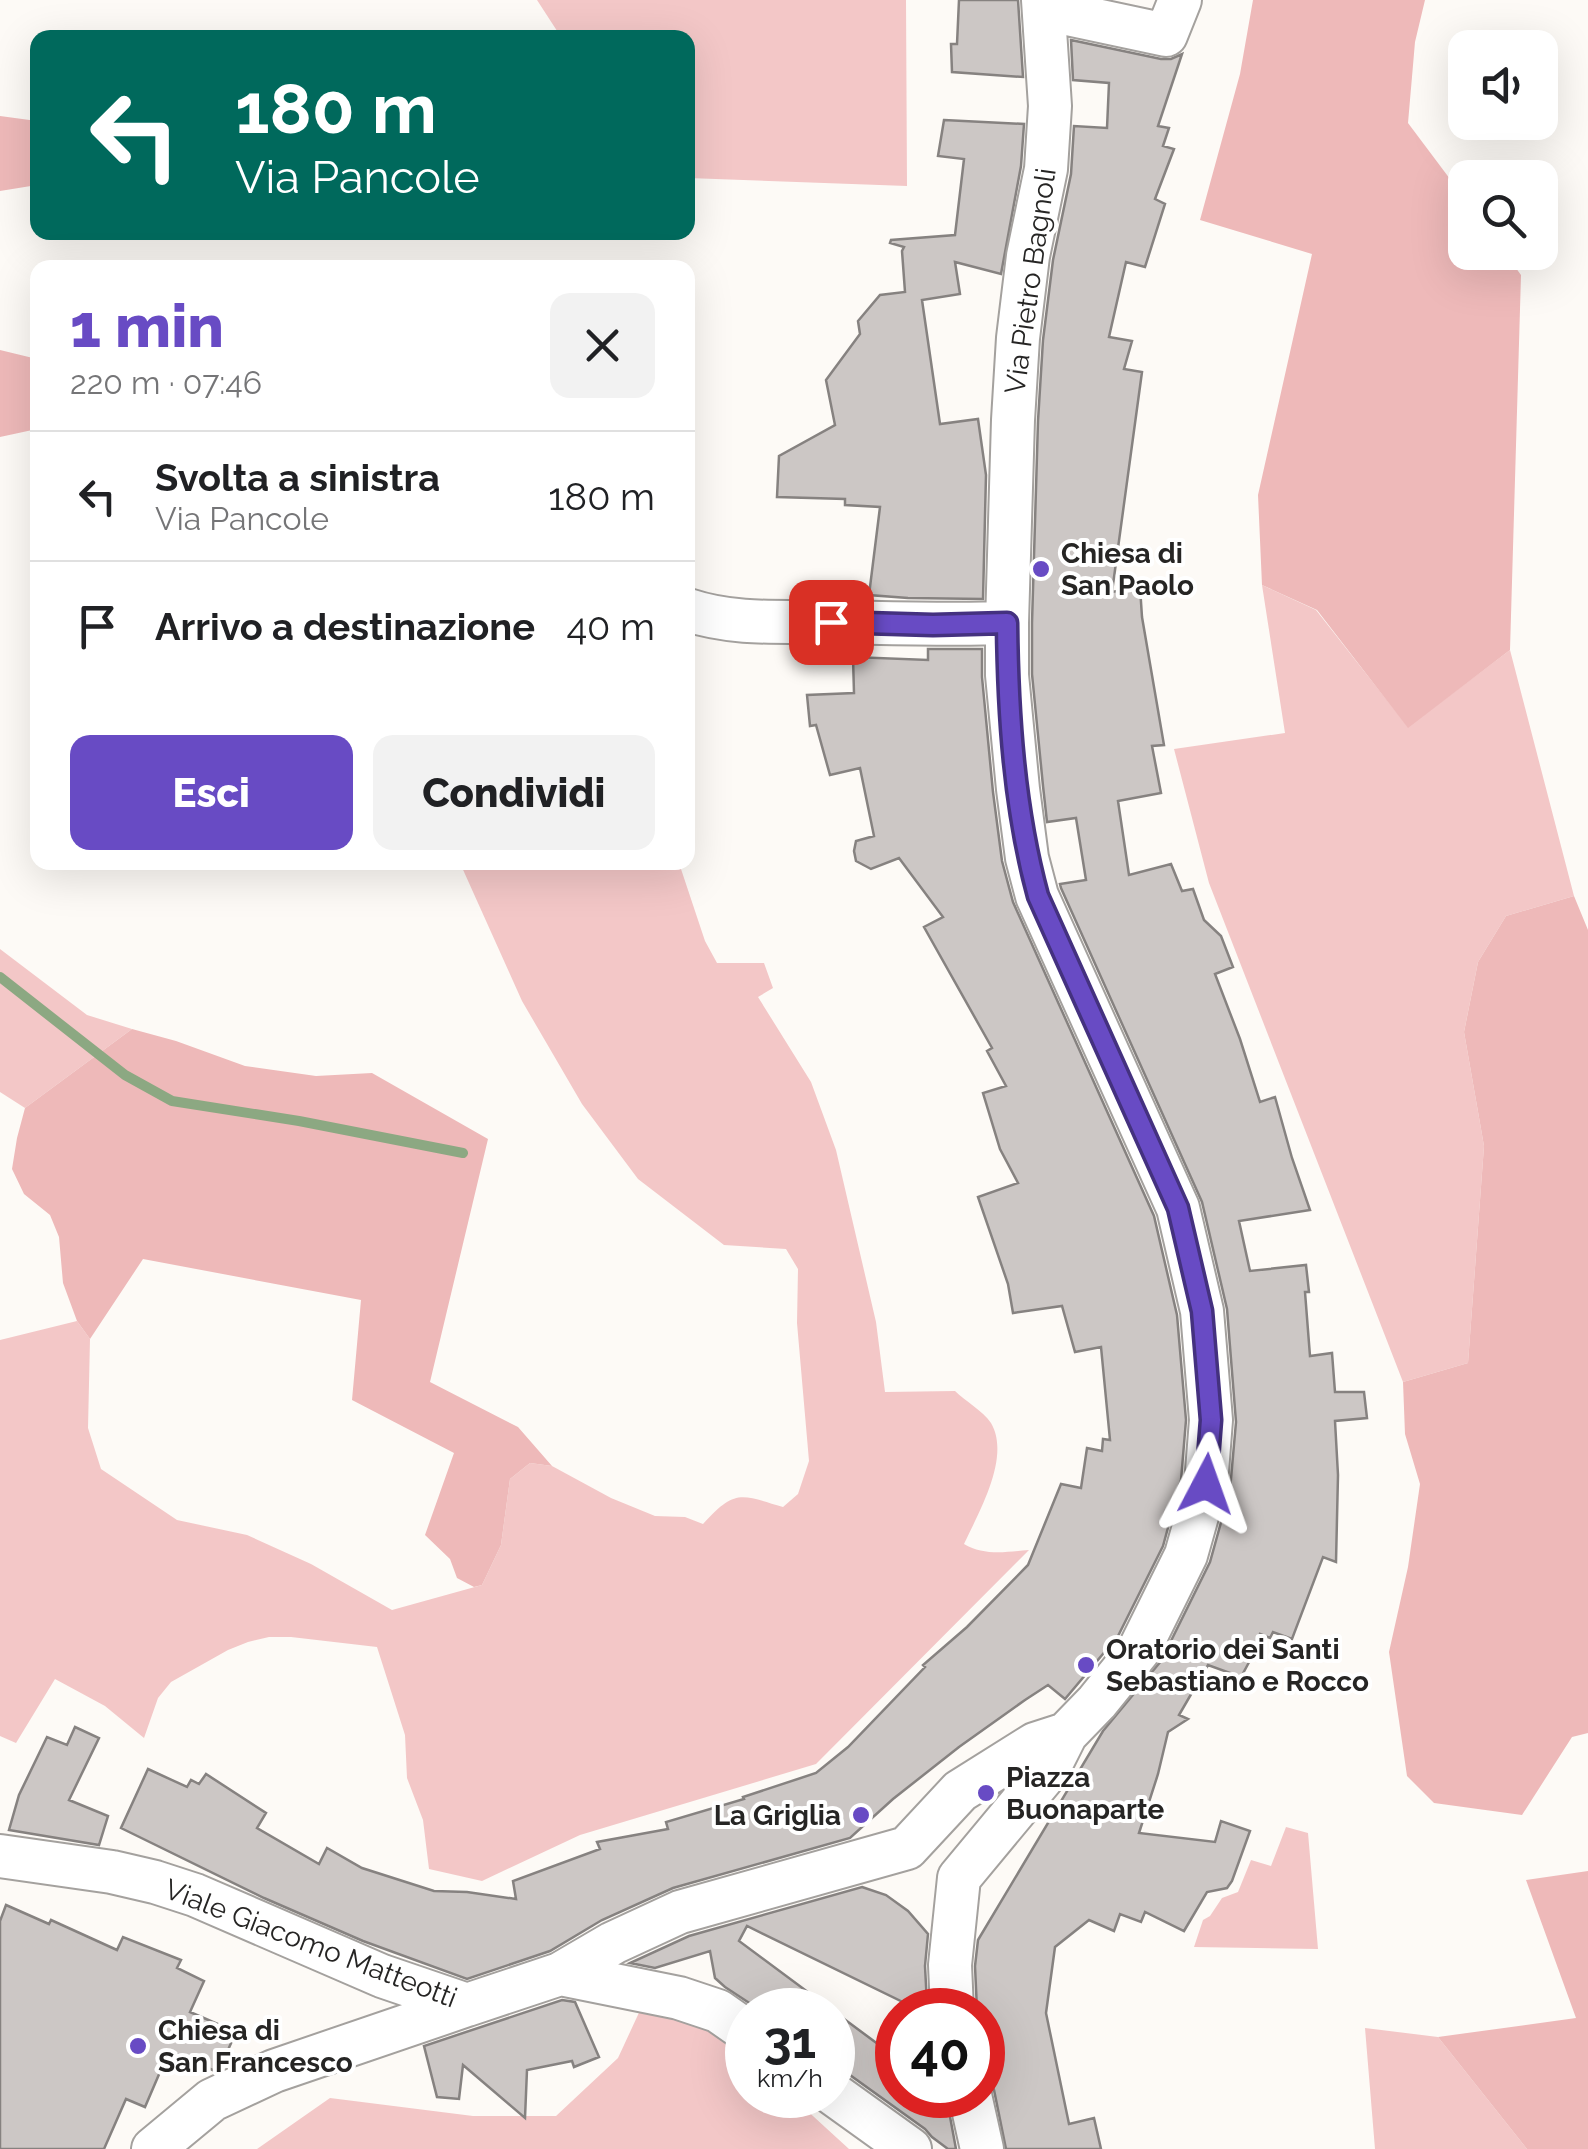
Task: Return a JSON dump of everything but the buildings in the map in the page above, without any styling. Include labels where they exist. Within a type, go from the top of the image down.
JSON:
[{"type":"street","points":[[1043,4],[1166,35],[1180,0]]},
{"type":"street","name":"Via Pietro Bagnoli","points":[[1043,4],[1050,106],[1046,168],[1028,256],[1012,438],[1007,674],[1018,789],[1027,858],[1038,896],[1178,1208],[1202,1311],[1211,1420],[1206,1484],[1186,1555],[1139,1650],[1066,1734]]},
{"type":"street","points":[[695,612],[758,622],[1007,623]]},
{"type":"street","points":[[958,1878],[934,1859],[907,1848],[960,1792],[1035,1744],[1066,1734]]},
{"type":"street","points":[[951,1988],[958,1878],[1047,1772],[1066,1734]]},
{"type":"street","name":"Viale Giacomo Matteotti","points":[[0,1856],[112,1872],[182,1890],[382,1976],[466,2004],[560,1974],[613,1943],[680,1912],[907,1848]]},
{"type":"street","points":[[560,1974],[679,1998],[725,2016]]},
{"type":"street","points":[[153,2149],[212,2100],[274,2070],[466,2004]]},
{"type":"street","points":[[855,2110],[910,2149]]},
{"type":"street","points":[[975,2118],[982,2149]]},
{"type":"shaded area","points":[[537,0],[906,0],[907,186],[695,178],[695,30],[556,30]]},
{"type":"shaded area","points":[[1253,0],[1425,0],[1415,42],[1408,123],[1448,176],[1448,270],[1517,270],[1521,275],[1510,650],[1408,728],[1317,610],[1262,585],[1258,495],[1312,254],[1200,220],[1240,74]]},
{"type":"shaded area","points":[[0,116],[30,120],[30,186],[0,191]]},
{"type":"shaded area","points":[[0,350],[30,357],[30,431],[0,437]]},
{"type":"shaded area","points":[[1262,585],[1316,610],[1408,727],[1510,650],[1574,896],[1506,916],[1478,962],[1464,1032],[1484,1146],[1468,1363],[1403,1382],[1209,883],[1174,749],[1285,733]]},
{"type":"shaded area","points":[[463,870],[681,870],[705,941],[717,963],[764,963],[773,988],[758,997],[811,1082],[836,1150],[876,1322],[885,1392],[955,1391],[988,1419],[996,1437],[995,1468],[964,1544],[987,1552],[1029,1550],[816,1764],[580,1835],[482,1881],[429,1869],[423,1820],[407,1778],[405,1735],[377,1647],[291,1637],[248,1642],[171,1682],[158,1698],[144,1738],[105,1706],[55,1679],[16,1743],[0,1736],[0,1340],[77,1321],[90,1339],[88,1428],[101,1469],[177,1520],[247,1535],[311,1564],[392,1610],[482,1585],[501,1545],[510,1479],[530,1463],[552,1466],[611,1498],[655,1516],[685,1517],[703,1524],[731,1500],[747,1497],[783,1507],[798,1494],[809,1461],[797,1323],[798,1269],[786,1249],[724,1245],[638,1179],[582,1104],[522,1001]]},
{"type":"shaded area","points":[[1574,896],[1588,930],[1588,1733],[1572,1737],[1522,1815],[1434,1803],[1407,1776],[1389,1652],[1408,1567],[1420,1484],[1405,1434],[1403,1382],[1468,1363],[1484,1146],[1464,1032],[1478,962],[1506,916]]},
{"type":"shaded area","points":[[0,949],[87,1015],[132,1029],[25,1108],[0,1092]]},
{"type":"shaded area","points":[[132,1029],[245,1066],[316,1076],[372,1073],[488,1139],[430,1382],[518,1427],[552,1466],[530,1463],[510,1479],[501,1545],[482,1585],[474,1587],[457,1578],[450,1559],[425,1535],[454,1453],[352,1400],[361,1300],[143,1259],[90,1339],[77,1321],[63,1283],[59,1237],[50,1215],[24,1194],[12,1169],[17,1138],[25,1108]]},
{"type":"shaded area","points":[[1286,1827],[1308,1833],[1318,1949],[1194,1947],[1203,1920],[1222,1898],[1238,1892],[1251,1860],[1271,1866]]},
{"type":"shaded area","points":[[1588,1871],[1588,2149],[1527,2149],[1438,2037],[1576,2018],[1526,1880]]},
{"type":"shaded area","points":[[643,2004],[711,2024],[725,2037],[725,2118],[815,2118],[849,2149],[257,2149],[330,2098],[473,2116],[556,2116],[618,2058]]},
{"type":"shaded area","points":[[1365,2028],[1438,2037],[1527,2149],[1375,2149]]},
{"type":"waterway","points":[[0,977],[125,1075],[172,1101],[463,1153]]},
{"type":"place","name":"Chiesa di San Paolo","points":[[1041,569]]},
{"type":"place","name":"Oratorio dei Santi Sebastiano e Rocco","points":[[1086,1665]]},
{"type":"place","name":"Piazza Buonaparte","points":[[986,1793]]},
{"type":"place","name":"La Griglia","points":[[861,1815]]},
{"type":"place","name":"Chiesa di San Francesco","points":[[138,2046]]},
{"type":"route","points":[[831,622],[1007,623],[1007,674],[1027,858],[1038,896],[1178,1208],[1194,1276],[1202,1311],[1211,1420],[1206,1484]]}]
